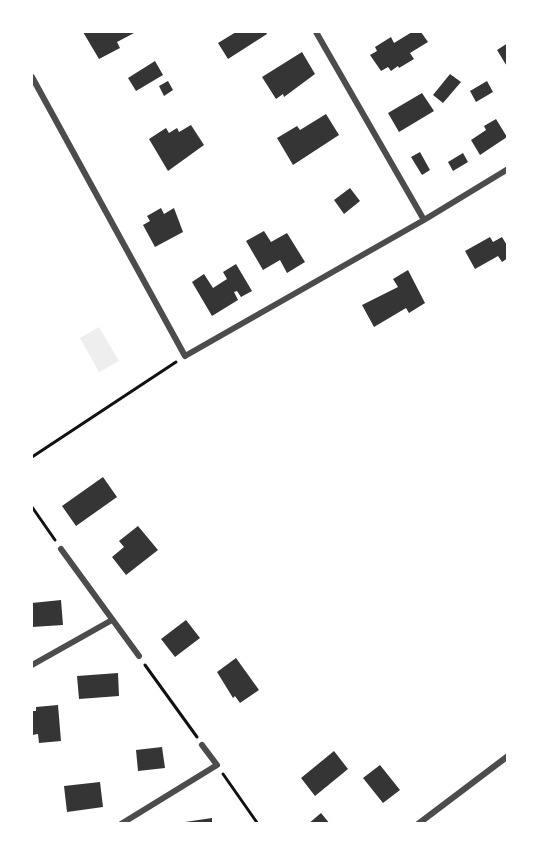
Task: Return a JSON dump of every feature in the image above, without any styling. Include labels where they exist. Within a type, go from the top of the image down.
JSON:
[{"type":"street","points":[[316,32],[424,220]]},
{"type":"street","points":[[32,78],[185,356],[424,220],[507,169]]},
{"type":"street","points":[[61,549],[139,656]]},
{"type":"street","points":[[32,665],[112,620]]},
{"type":"street","points":[[121,824],[217,765],[202,745]]},
{"type":"street","points":[[418,824],[507,756]]},
{"type":"path","points":[[32,458],[185,356]]},
{"type":"path","points":[[32,507],[61,549]]},
{"type":"path","points":[[139,656],[202,745]]},
{"type":"path","points":[[217,765],[258,824]]},
{"type":"shaded area","points":[[99,327],[119,361],[99,372],[80,338]]},
{"type":"building","points":[[83,32],[136,32],[117,42],[120,48],[99,59]]},
{"type":"building","points":[[236,32],[266,32],[267,34],[228,59],[218,43]]},
{"type":"building","points":[[412,32],[421,32],[428,42],[410,53],[414,59],[391,71],[388,67],[381,71],[370,55],[377,51],[375,47],[391,37],[394,43]]},
{"type":"building","points":[[508,43],[508,68],[497,50]]},
{"type":"building","points":[[302,52],[315,74],[284,97],[283,94],[276,99],[262,77]]},
{"type":"building","points":[[155,61],[163,75],[136,91],[128,78]]},
{"type":"building","points":[[450,74],[461,82],[443,103],[433,95]]},
{"type":"building","points":[[168,81],[173,90],[164,96],[159,86]]},
{"type":"building","points":[[487,81],[493,92],[476,102],[470,91]]},
{"type":"building","points":[[422,93],[434,111],[399,132],[388,113]]},
{"type":"building","points":[[326,114],[339,135],[293,165],[277,138],[297,126],[300,130]]},
{"type":"building","points":[[496,119],[507,137],[480,155],[471,140],[486,130],[484,126]]},
{"type":"building","points":[[191,125],[204,145],[168,171],[149,139],[166,128],[169,133],[177,128],[179,132]]},
{"type":"building","points":[[420,152],[430,170],[422,175],[411,157]]},
{"type":"building","points":[[463,153],[468,162],[453,171],[448,162]]},
{"type":"building","points":[[350,188],[360,201],[344,214],[334,200]]},
{"type":"building","points":[[161,208],[164,214],[174,208],[183,232],[155,247],[143,225],[150,221],[147,216]]},
{"type":"building","points":[[264,231],[271,242],[287,233],[305,262],[287,273],[280,260],[263,270],[246,241]]},
{"type":"building","points":[[490,237],[493,242],[502,237],[508,247],[508,258],[502,262],[498,256],[475,269],[465,251]]},
{"type":"building","points":[[236,264],[252,291],[241,297],[237,291],[234,292],[238,300],[212,316],[192,282],[204,274],[213,288],[227,279],[223,272]]},
{"type":"building","points":[[408,270],[425,303],[409,313],[406,308],[374,327],[362,305],[398,287],[393,279]]},
{"type":"building","points":[[103,477],[117,497],[76,526],[62,506]]},
{"type":"building","points":[[138,526],[158,550],[126,575],[112,557],[124,547],[119,541]]},
{"type":"building","points":[[61,600],[63,625],[32,627],[32,603]]},
{"type":"building","points":[[186,620],[200,638],[175,657],[161,639]]},
{"type":"building","points":[[236,658],[259,690],[240,703],[235,696],[233,698],[217,672]]},
{"type":"building","points":[[118,673],[119,696],[79,699],[77,676]]},
{"type":"building","points":[[58,705],[61,741],[39,743],[38,734],[32,735],[32,711],[36,711],[36,707]]},
{"type":"building","points":[[162,747],[165,768],[138,771],[136,750]]},
{"type":"building","points":[[334,751],[348,769],[315,796],[301,778]]},
{"type":"building","points":[[380,765],[400,790],[383,803],[363,778]]},
{"type":"building","points":[[100,782],[103,807],[67,812],[64,786]]},
{"type":"building","points":[[321,813],[330,824],[308,824]]},
{"type":"building","points":[[212,818],[212,824],[185,824],[185,822]]}]
